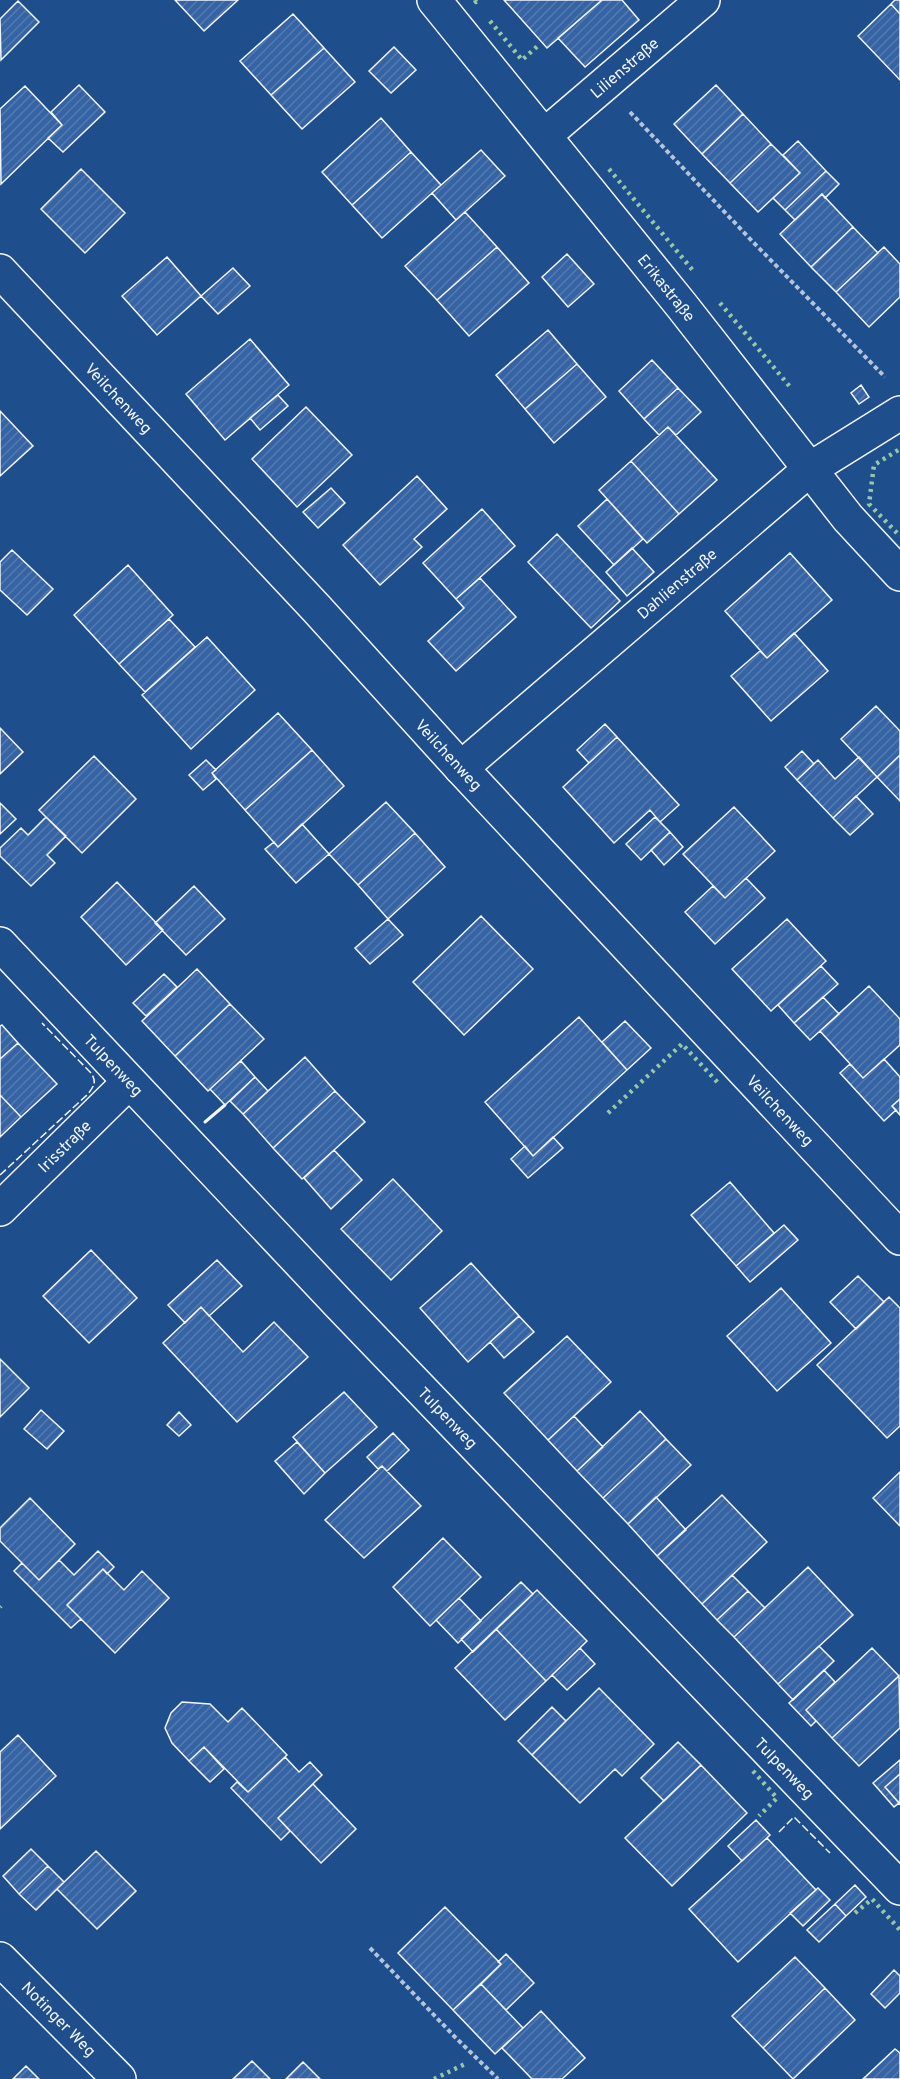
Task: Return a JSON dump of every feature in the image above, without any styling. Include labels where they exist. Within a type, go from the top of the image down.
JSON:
[{"type":"street","name":"Erikastraße","points":[[434,0],[545,135],[848,518],[900,574]]},
{"type":"street","name":"Lilienstraße","points":[[545,135],[603,83],[703,0]]},
{"type":"street","name":"Veilchenweg","points":[[0,271],[900,1238]]},
{"type":"street","name":"Dahlienstraße","points":[[462,768],[896,399]]},
{"type":"street","name":"Tulpenweg","points":[[0,944],[340,1305],[900,1888]]},
{"type":"street","name":"Irisstraße","points":[[0,1209],[129,1082]]},
{"type":"street","name":"Notinger Weg","points":[[0,1959],[119,2079]]},
{"type":"path","points":[[603,83],[753,242],[896,399]]},
{"type":"path","points":[[370,1948],[498,2079]]},
{"type":"building","points":[[175,0],[238,0],[204,31]]},
{"type":"building","points":[[504,0],[600,0],[601,1],[547,48]]},
{"type":"building","points":[[602,0],[622,0],[639,20],[585,67],[558,38]]},
{"type":"building","points":[[895,0],[900,0],[900,14],[891,4]]},
{"type":"building","points":[[18,1],[39,22],[1,60],[0,19]]},
{"type":"building","points":[[891,4],[900,14],[900,80],[858,36]]},
{"type":"building","points":[[293,14],[324,48],[271,95],[240,61]]},
{"type":"building","points":[[394,47],[416,70],[391,93],[369,71]]},
{"type":"building","points":[[324,48],[355,82],[302,129],[271,95]]},
{"type":"building","points":[[79,85],[105,112],[63,152],[48,138],[62,125],[51,112]]},
{"type":"building","points":[[716,85],[743,114],[702,154],[674,124]]},
{"type":"building","points":[[25,86],[62,125],[1,184],[0,109]]},
{"type":"building","points":[[743,114],[771,144],[730,183],[702,154]]},
{"type":"building","points":[[381,118],[411,152],[352,205],[322,172]]},
{"type":"building","points":[[798,141],[826,171],[785,210],[773,198],[800,173],[783,155]]},
{"type":"building","points":[[771,144],[800,173],[758,212],[730,183]]},
{"type":"building","points":[[481,150],[505,176],[456,220],[432,193]]},
{"type":"building","points":[[411,152],[441,185],[382,238],[352,205]]},
{"type":"building","points":[[81,169],[125,213],[85,253],[41,209]]},
{"type":"building","points":[[826,171],[839,184],[825,198],[822,194],[795,220],[785,210]]},
{"type":"building","points":[[822,194],[853,227],[811,267],[780,234]]},
{"type":"building","points":[[465,212],[497,247],[437,300],[405,266]]},
{"type":"building","points":[[853,227],[878,253],[836,292],[811,267]]},
{"type":"building","points":[[497,247],[529,283],[469,336],[437,300]]},
{"type":"building","points":[[884,247],[900,264],[900,297],[869,327],[836,292]]},
{"type":"building","points":[[567,254],[594,284],[568,307],[542,277]]},
{"type":"building","points":[[167,257],[201,296],[157,335],[122,296]]},
{"type":"building","points":[[233,268],[250,286],[218,314],[201,296]]},
{"type":"building","points":[[548,330],[577,364],[525,409],[496,375]]},
{"type":"building","points":[[250,339],[289,385],[225,440],[186,394]]},
{"type":"building","points":[[652,360],[678,388],[644,419],[619,391]]},
{"type":"building","points":[[577,364],[606,397],[554,443],[525,409]]},
{"type":"building","points":[[861,385],[869,397],[859,404],[851,393]]},
{"type":"building","points":[[678,388],[701,412],[676,435],[668,427],[659,435],[644,419]]},
{"type":"building","points":[[278,395],[288,406],[260,430],[250,418]]},
{"type":"building","points":[[306,407],[352,455],[297,507],[252,459]]},
{"type":"building","points":[[0,411],[33,446],[0,476]]},
{"type":"building","points":[[668,427],[717,480],[679,514],[631,461]]},
{"type":"building","points":[[631,461],[679,514],[647,543],[599,490]]},
{"type":"building","points":[[417,476],[447,509],[414,539],[422,547],[380,585],[343,545]]},
{"type":"building","points":[[331,488],[345,503],[318,528],[303,512]]},
{"type":"building","points":[[607,499],[643,539],[614,565],[578,526]]},
{"type":"building","points":[[482,509],[515,546],[456,599],[423,563]]},
{"type":"building","points":[[557,534],[620,601],[591,628],[528,562]]},
{"type":"building","points":[[632,548],[654,572],[627,596],[606,572]]},
{"type":"building","points":[[12,550],[53,589],[27,615],[0,590],[0,562]]},
{"type":"building","points":[[790,553],[832,600],[767,658],[725,611]]},
{"type":"building","points":[[128,565],[173,615],[119,664],[74,615]]},
{"type":"building","points":[[480,578],[516,617],[456,671],[428,641],[464,608],[456,599]]},
{"type":"building","points":[[169,619],[195,647],[145,692],[119,664]]},
{"type":"building","points":[[794,633],[828,671],[771,721],[731,676],[760,651],[767,658]]},
{"type":"building","points":[[207,637],[255,690],[191,749],[142,695]]},
{"type":"building","points":[[876,706],[900,731],[900,755],[877,777],[841,739]]},
{"type":"building","points":[[278,713],[312,750],[245,810],[212,773]]},
{"type":"building","points":[[605,724],[617,737],[589,763],[577,750]]},
{"type":"building","points":[[0,728],[23,752],[0,774]]},
{"type":"building","points":[[617,737],[679,805],[660,822],[650,810],[614,843],[563,787]]},
{"type":"building","points":[[312,750],[344,786],[278,847],[245,810]]},
{"type":"building","points":[[802,751],[814,764],[797,780],[785,767]]},
{"type":"building","points":[[900,755],[900,801],[877,777]]},
{"type":"building","points":[[94,756],[136,799],[82,853],[39,810]]},
{"type":"building","points":[[859,757],[877,777],[833,818],[797,780],[818,760],[835,779]]},
{"type":"building","points":[[206,760],[216,770],[212,773],[216,779],[203,790],[189,775]]},
{"type":"building","points":[[856,796],[873,814],[850,835],[833,818]]},
{"type":"building","points":[[386,802],[415,833],[358,885],[329,854]]},
{"type":"building","points":[[0,803],[16,819],[0,834]]},
{"type":"building","points":[[734,807],[775,851],[725,898],[683,854]]},
{"type":"building","points":[[46,817],[66,836],[47,855],[55,863],[31,886],[0,856],[0,848],[21,828],[28,835]]},
{"type":"building","points":[[655,817],[670,832],[641,860],[626,844]]},
{"type":"building","points":[[302,824],[329,854],[296,883],[265,849],[274,842],[278,847]]},
{"type":"building","points":[[670,832],[683,847],[664,865],[651,850]]},
{"type":"building","points":[[415,833],[445,867],[388,919],[358,885]]},
{"type":"building","points":[[746,878],[765,898],[715,944],[685,912],[713,886],[725,898]]},
{"type":"building","points":[[117,882],[163,930],[126,965],[81,917]]},
{"type":"building","points":[[194,886],[225,919],[186,955],[155,923]]},
{"type":"building","points":[[481,916],[533,969],[464,1035],[413,982]]},
{"type":"building","points":[[388,919],[403,935],[370,964],[355,948]]},
{"type":"building","points":[[787,919],[826,961],[771,1011],[732,969]]},
{"type":"building","points":[[821,966],[838,984],[794,1023],[778,1005]]},
{"type":"building","points":[[197,969],[230,1004],[175,1056],[142,1021]]},
{"type":"building","points":[[164,974],[177,987],[146,1016],[133,1003]]},
{"type":"building","points":[[869,986],[900,1019],[900,1045],[863,1078],[820,1031]]},
{"type":"building","points":[[823,997],[839,1014],[810,1040],[794,1023]]},
{"type":"building","points":[[230,1004],[264,1039],[208,1091],[175,1056]]},
{"type":"building","points":[[579,1017],[627,1070],[533,1156],[485,1102]]},
{"type":"building","points":[[625,1021],[651,1048],[627,1070],[602,1042]]},
{"type":"building","points":[[2,1025],[18,1043],[0,1059],[0,1026]]},
{"type":"building","points":[[18,1043],[57,1084],[21,1117],[0,1095],[0,1059]]},
{"type":"building","points":[[305,1057],[335,1091],[273,1148],[243,1114]]},
{"type":"building","points":[[884,1059],[900,1077],[900,1099],[892,1106],[896,1110],[884,1121],[840,1073],[850,1064],[863,1078]]},
{"type":"building","points":[[241,1061],[255,1077],[225,1105],[210,1089]]},
{"type":"building","points":[[255,1077],[268,1091],[243,1114],[230,1101]]},
{"type":"building","points":[[335,1091],[365,1122],[302,1179],[273,1148]]},
{"type":"building","points":[[0,1095],[21,1117],[0,1137]]},
{"type":"building","points":[[900,1099],[900,1115],[892,1106]]},
{"type":"building","points":[[553,1137],[563,1148],[528,1178],[511,1159],[525,1146],[533,1156]]},
{"type":"building","points":[[334,1150],[362,1180],[331,1209],[304,1178]]},
{"type":"building","points":[[393,1179],[442,1231],[391,1280],[341,1229]]},
{"type":"building","points":[[730,1182],[774,1233],[736,1266],[691,1215]]},
{"type":"building","points":[[784,1225],[798,1240],[750,1282],[736,1266]]},
{"type":"building","points":[[91,1250],[137,1298],[89,1343],[43,1296]]},
{"type":"building","points":[[217,1260],[242,1286],[209,1316],[201,1307],[185,1323],[168,1305]]},
{"type":"building","points":[[471,1263],[519,1316],[468,1362],[420,1308]]},
{"type":"building","points":[[858,1276],[884,1302],[856,1329],[830,1302]]},
{"type":"building","points":[[781,1288],[831,1343],[777,1391],[727,1336]]},
{"type":"building","points":[[889,1297],[900,1308],[900,1426],[887,1438],[817,1365]]},
{"type":"building","points":[[201,1307],[243,1352],[274,1322],[308,1357],[237,1422],[163,1343]]},
{"type":"building","points":[[519,1316],[534,1332],[504,1358],[490,1342]]},
{"type":"building","points":[[567,1336],[611,1382],[548,1440],[504,1393]]},
{"type":"building","points":[[0,1359],[29,1388],[0,1417]]},
{"type":"building","points":[[344,1392],[377,1427],[325,1473],[293,1437]]},
{"type":"building","points":[[41,1410],[64,1431],[47,1449],[24,1429]]},
{"type":"building","points":[[640,1411],[666,1439],[603,1498],[577,1471]]},
{"type":"building","points":[[179,1412],[191,1425],[179,1436],[167,1425]]},
{"type":"building","points":[[574,1416],[603,1447],[577,1471],[548,1440]]},
{"type":"building","points":[[393,1433],[409,1450],[387,1471],[382,1466],[378,1469],[367,1457]]},
{"type":"building","points":[[666,1439],[691,1465],[628,1524],[603,1498]]},
{"type":"building","points":[[297,1442],[325,1473],[304,1494],[275,1461]]},
{"type":"building","points":[[382,1466],[421,1506],[364,1558],[325,1520]]},
{"type":"building","points":[[900,1472],[900,1526],[873,1498]]},
{"type":"building","points":[[722,1495],[767,1542],[702,1604],[657,1556]]},
{"type":"building","points":[[656,1497],[686,1530],[657,1556],[628,1524]]},
{"type":"building","points":[[30,1498],[75,1544],[39,1580],[0,1541],[0,1528]]},
{"type":"building","points":[[443,1538],[481,1577],[430,1626],[393,1587]]},
{"type":"building","points":[[98,1551],[114,1567],[107,1574],[103,1569],[67,1605],[81,1619],[71,1628],[14,1571],[22,1563],[39,1580],[59,1560],[74,1575]]},
{"type":"building","points":[[808,1567],[853,1615],[778,1684],[734,1637]]},
{"type":"building","points":[[103,1569],[124,1590],[142,1571],[169,1598],[115,1653],[67,1605]]},
{"type":"building","points":[[732,1575],[748,1591],[717,1620],[702,1604]]},
{"type":"building","points":[[521,1582],[533,1594],[473,1652],[461,1639]]},
{"type":"building","points":[[537,1590],[587,1641],[546,1681],[496,1629]]},
{"type":"building","points":[[748,1591],[765,1608],[734,1637],[717,1620]]},
{"type":"building","points":[[459,1598],[481,1621],[458,1643],[436,1620]]},
{"type":"building","points":[[496,1629],[546,1681],[505,1720],[455,1668]]},
{"type":"building","points":[[819,1646],[834,1661],[793,1700],[778,1684]]},
{"type":"building","points":[[580,1648],[595,1664],[567,1690],[552,1675]]},
{"type":"building","points":[[872,1648],[899,1676],[832,1738],[806,1710]]},
{"type":"building","points":[[824,1670],[835,1682],[806,1710],[816,1721],[811,1726],[789,1703]]},
{"type":"building","points":[[899,1676],[900,1728],[859,1766],[832,1738]]},
{"type":"building","points":[[599,1688],[654,1744],[622,1776],[615,1769],[580,1803],[532,1755]]},
{"type":"building","points":[[182,1702],[210,1704],[228,1722],[242,1708],[287,1755],[248,1792],[204,1747],[189,1761],[172,1743],[165,1728],[171,1713]]},
{"type":"building","points":[[552,1707],[566,1721],[532,1755],[518,1741]]},
{"type":"building","points":[[18,1735],[56,1776],[0,1829],[0,1752]]},
{"type":"building","points":[[678,1742],[701,1765],[664,1801],[641,1778]]},
{"type":"building","points":[[204,1747],[224,1769],[210,1782],[189,1761]]},
{"type":"building","points":[[285,1757],[299,1772],[310,1762],[322,1775],[278,1818],[290,1831],[281,1840],[231,1788],[237,1782],[248,1792]]},
{"type":"building","points":[[900,1760],[900,1774],[885,1787],[899,1803],[894,1807],[873,1783]]},
{"type":"building","points":[[701,1765],[747,1813],[672,1886],[625,1838]]},
{"type":"building","points":[[900,1774],[900,1804],[885,1787]]},
{"type":"building","points":[[313,1784],[356,1829],[321,1863],[278,1818]]},
{"type":"building","points":[[756,1820],[770,1835],[742,1861],[728,1846]]},
{"type":"building","points":[[767,1838],[816,1890],[738,1962],[689,1909]]},
{"type":"building","points":[[31,1849],[48,1866],[19,1894],[3,1876]]},
{"type":"building","points":[[96,1851],[136,1891],[97,1929],[57,1889]]},
{"type":"building","points":[[48,1866],[64,1882],[36,1910],[19,1894]]},
{"type":"building","points":[[855,1885],[866,1897],[846,1916],[835,1904]]},
{"type":"building","points":[[818,1888],[830,1900],[803,1926],[790,1913]]},
{"type":"building","points":[[835,1904],[846,1916],[819,1942],[807,1930]]},
{"type":"building","points":[[445,1907],[501,1964],[453,2010],[398,1953]]},
{"type":"building","points":[[506,1954],[534,1983],[506,2010],[481,1984],[501,1964],[498,1962]]},
{"type":"building","points":[[795,1957],[825,1988],[763,2048],[732,2016]]},
{"type":"building","points":[[894,1970],[900,1976],[900,1993],[885,2008],[871,1994]]},
{"type":"building","points":[[481,1984],[523,2028],[495,2054],[453,2010]]},
{"type":"building","points":[[825,1988],[855,2020],[793,2079],[763,2048]]},
{"type":"building","points":[[541,2011],[585,2058],[562,2079],[532,2079],[502,2048]]},
{"type":"building","points":[[895,2049],[900,2053],[900,2079],[863,2079]]},
{"type":"building","points":[[252,2061],[270,2079],[233,2079]]},
{"type":"building","points":[[303,2062],[320,2079],[286,2079]]},
{"type":"building","points":[[26,2066],[39,2079],[13,2079]]},
{"type":"hedge","points":[[475,0],[476,2],[479,0]]},
{"type":"hedge","points":[[490,21],[522,60],[540,44]]},
{"type":"hedge","points":[[609,169],[695,273]]},
{"type":"hedge","points":[[720,303],[791,388]]},
{"type":"hedge","points":[[897,533],[869,504],[874,465],[900,449]]},
{"type":"hedge","points":[[608,1113],[682,1044],[720,1085]]},
{"type":"hedge","points":[[753,1771],[777,1798],[759,1816]]},
{"type":"hedge","points":[[855,1913],[872,1899],[900,1930]]},
{"type":"hedge","points":[[434,2079],[465,2064]]},
{"type":"fence","points":[[0,1175],[88,1094],[94,1084],[91,1073],[42,1023]]},
{"type":"fence","points":[[779,1832],[794,1817],[830,1853]]},
{"type":"wall","points":[[205,1122],[225,1105]]}]
